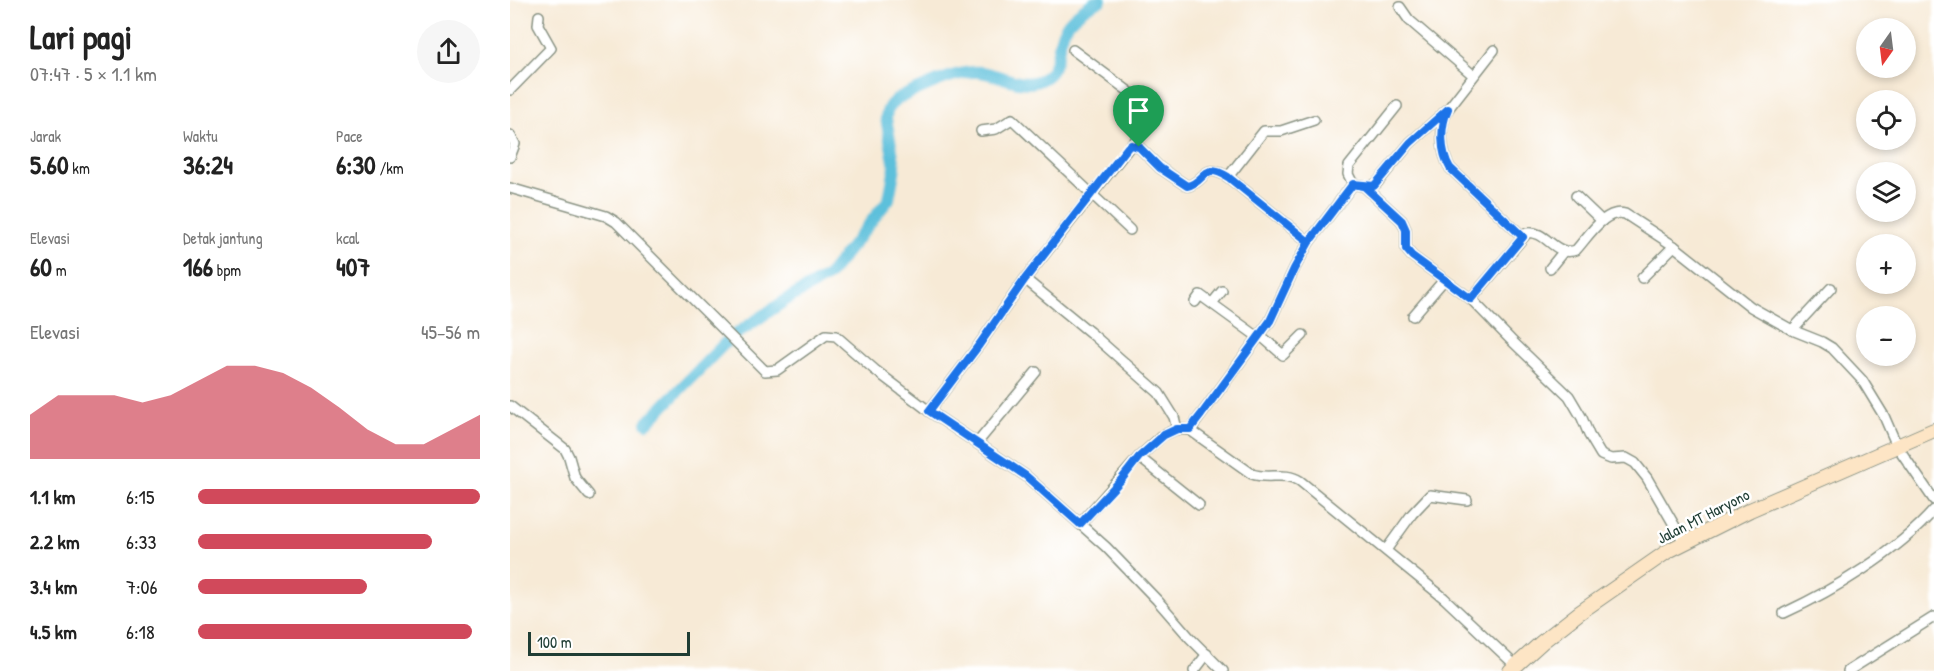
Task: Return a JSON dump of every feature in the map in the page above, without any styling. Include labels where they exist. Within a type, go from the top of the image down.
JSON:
[{"type":"main road","name":"Jalan MT Haryono","points":[[1513,669],[1553,633],[1654,559],[1750,510],[1934,430]]},
{"type":"street","points":[[1400,7],[1414,25],[1473,75]]},
{"type":"street","points":[[510,90],[550,48],[538,26],[539,16]]},
{"type":"street","points":[[929,411],[1025,279],[1128,147],[1133,145],[1148,114],[1148,107],[1139,99],[1073,50]]},
{"type":"street","points":[[1353,184],[1374,186],[1410,143],[1448,109],[1494,50]]},
{"type":"street","points":[[1353,184],[1348,174],[1349,166],[1397,106]]},
{"type":"street","points":[[1448,109],[1442,126],[1444,159],[1450,168],[1523,237]]},
{"type":"street","points":[[981,131],[996,129],[1012,119],[1130,230]]},
{"type":"street","points":[[1228,177],[1264,131],[1281,131],[1314,120]]},
{"type":"street","points":[[510,135],[515,144],[510,157]]},
{"type":"street","points":[[1133,145],[1139,147],[1173,179],[1187,186],[1215,170],[1228,177],[1309,242]]},
{"type":"street","points":[[1190,429],[1259,336],[1273,314],[1309,242],[1353,184]]},
{"type":"street","points":[[1364,186],[1402,221],[1406,230],[1406,249],[1412,256],[1471,299],[1569,396],[1582,418],[1588,435],[1601,454],[1611,459],[1626,458],[1635,463],[1647,478],[1684,542]]},
{"type":"street","points":[[510,188],[606,216],[616,222],[765,371],[777,370],[826,335],[836,336],[875,370],[929,411],[1026,476],[1106,548],[1223,671]]},
{"type":"street","points":[[1576,196],[1602,221]]},
{"type":"street","points":[[1471,299],[1523,237],[1531,232],[1539,234],[1563,252],[1571,252],[1576,250],[1602,221],[1620,212],[1625,214],[1674,246],[1751,307],[1792,330],[1832,348],[1862,380],[1884,416],[1897,446],[1934,500]]},
{"type":"street","points":[[1642,278],[1674,246]]},
{"type":"street","points":[[1550,268],[1563,252]]},
{"type":"street","points":[[1025,279],[1159,393],[1174,417],[1177,429]]},
{"type":"street","points":[[1413,316],[1444,279]]},
{"type":"street","points":[[1792,330],[1831,288]]},
{"type":"street","points":[[1213,303],[1222,291]]},
{"type":"street","points":[[1195,302],[1200,295],[1283,355],[1303,335]]},
{"type":"street","points":[[978,442],[1036,372]]},
{"type":"street","points":[[510,406],[565,449],[575,478],[589,495]]},
{"type":"street","points":[[1080,524],[1139,457],[1164,435],[1177,429],[1190,429],[1252,474],[1293,477],[1444,598],[1513,669]]},
{"type":"street","points":[[1139,457],[1199,505]]},
{"type":"street","points":[[1386,550],[1412,514],[1431,495],[1467,500]]},
{"type":"street","points":[[1784,613],[1857,572],[1902,540],[1923,523],[1934,510]]},
{"type":"street","points":[[1848,671],[1934,617]]},
{"type":"street","points":[[1194,671],[1207,654]]},
{"type":"waterway","points":[[733,336],[786,300],[828,276],[889,199],[895,167],[886,118],[888,108],[894,102],[935,82],[964,73],[981,72],[1023,83],[1040,80],[1054,66],[1065,27],[1084,9],[1101,0]]},
{"type":"waterway","points":[[647,423],[726,342]]},
{"type":"route","points":[[1139,147],[1131,145],[1128,147],[1025,279],[929,411],[1026,476],[1080,524],[1139,457],[1164,435],[1177,429],[1190,429],[1270,321],[1309,242],[1353,184],[1364,186],[1402,221],[1406,230],[1406,249],[1412,256],[1471,299],[1523,237],[1480,198],[1444,159],[1442,126],[1448,109],[1410,143],[1374,186],[1353,184],[1309,242],[1220,172],[1215,170],[1207,172],[1193,184],[1187,186],[1173,179],[1139,147]]}]
